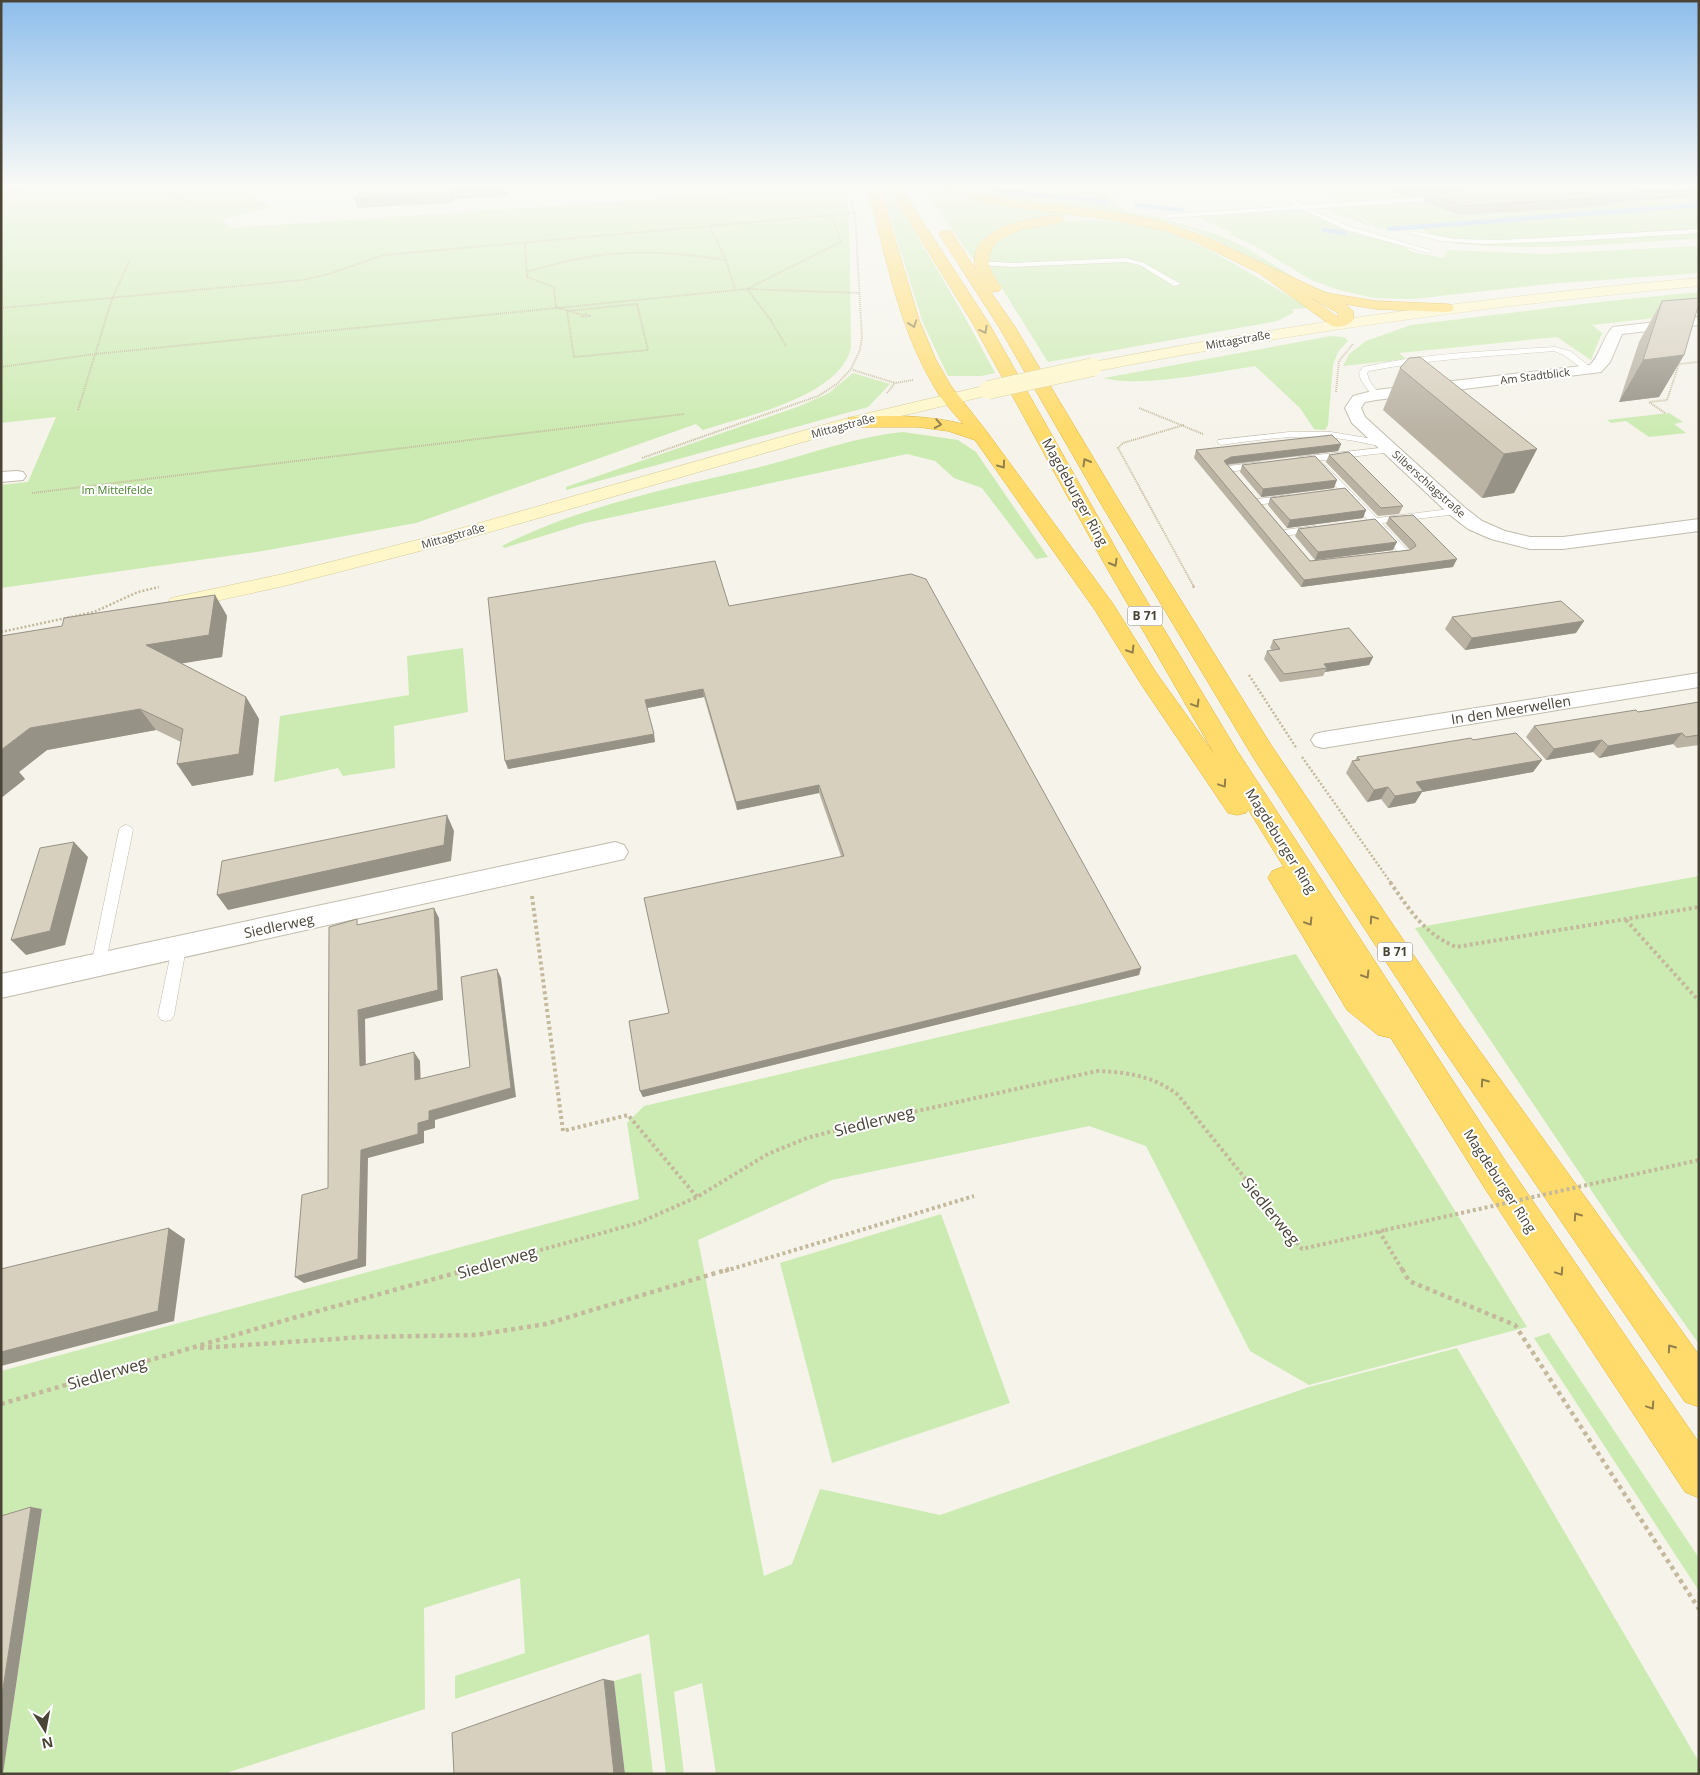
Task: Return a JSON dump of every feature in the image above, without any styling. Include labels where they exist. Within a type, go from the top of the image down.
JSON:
[{"type":"highway","points":[[897,268],[914,327],[928,360],[951,399],[1106,609],[1149,679],[1224,786],[1358,1001],[1408,1041]]},
{"type":"highway","name":"Magdeburger Ring","points":[[946,268],[980,322],[1114,563],[1227,755],[1408,1041],[1522,1215],[1699,1478]]},
{"type":"highway","name":"Magdeburger Ring","points":[[968,268],[1007,327],[1111,504],[1262,751],[1461,1049],[1699,1388]]},
{"type":"highway","points":[[983,268],[1011,315],[1007,327]]},
{"type":"highway","points":[[1261,268],[1318,295],[1345,311],[1346,319],[1337,323],[1265,270]]},
{"type":"highway","points":[[1318,295],[1376,305],[1447,308]]},
{"type":"highway","points":[[854,422],[905,420],[934,422],[980,436]]},
{"type":"street","name":"Mittagstraße","points":[[159,607],[284,580],[448,538],[662,475],[854,422],[1093,367],[1206,345],[1337,323],[1569,293],[1699,282]]},
{"type":"street","name":"Am Stadtblick","points":[[1354,408],[1359,399],[1376,394],[1590,370],[1600,366],[1614,334],[1618,330],[1699,321]]},
{"type":"street","name":"Silberschlagstraße","points":[[1354,408],[1358,419],[1457,511],[1475,524],[1498,535],[1530,543],[1563,543],[1699,524]]},
{"type":"street","name":"In den Meerwellen","points":[[1323,740],[1699,680]]},
{"type":"street","name":"Siedlerweg","points":[[1,986],[615,852]]},
{"type":"lane","points":[[1149,268],[1176,284]]},
{"type":"lane","points":[[1376,394],[1364,380],[1363,373],[1366,370],[1386,365],[1471,355],[1539,348],[1555,349],[1566,353],[1590,370]]},
{"type":"lane","points":[[1221,442],[1309,434],[1332,435],[1387,447]]},
{"type":"lane","points":[[1286,462],[1387,447]]},
{"type":"lane","points":[[1314,458],[1340,491],[1375,522],[1405,553],[1377,556]]},
{"type":"lane","points":[[1240,482],[1229,469],[1267,464]]},
{"type":"lane","points":[[1268,514],[1254,498],[1296,497]]},
{"type":"lane","points":[[1357,524],[1457,511]]},
{"type":"lane","points":[[1284,533],[1329,527]]},
{"type":"lane","points":[[98,966],[126,830]]},
{"type":"lane","points":[[166,1015],[179,948]]},
{"type":"path","points":[[78,410],[112,299],[126,268]]},
{"type":"path","points":[[1,308],[303,280],[347,268]]},
{"type":"path","points":[[526,268],[527,277],[554,287],[556,307]]},
{"type":"path","points":[[526,272],[543,268]]},
{"type":"path","points":[[728,268],[735,289]]},
{"type":"path","points":[[747,289],[789,268]]},
{"type":"path","points":[[635,460],[807,401],[831,389],[853,370],[862,342],[858,268]]},
{"type":"path","points":[[1,366],[95,354],[735,289],[860,293]]},
{"type":"path","points":[[747,289],[770,319],[786,346]]},
{"type":"path","points":[[637,304],[648,350],[574,357],[567,311],[637,304]]},
{"type":"path","points":[[556,307],[582,315]]},
{"type":"path","points":[[1665,413],[1649,402],[1667,400],[1679,364],[1699,362]]},
{"type":"path","points":[[853,370],[894,383]]},
{"type":"path","points":[[1139,408],[1184,426]]},
{"type":"path","points":[[24,494],[684,414]]},
{"type":"path","points":[[529,872],[563,1131],[628,1115],[697,1198]]},
{"type":"path","points":[[1626,920],[1699,1000]]},
{"type":"path","name":"Siedlerweg","points":[[1,1404],[292,1318],[638,1222],[697,1198],[768,1154],[807,1138],[1086,1072],[1109,1071],[1142,1076],[1168,1087],[1178,1095],[1302,1249],[1699,1160]]},
{"type":"path","points":[[193,1348],[364,1337],[476,1335],[546,1324],[974,1196]]},
{"type":"path","points":[[1379,1231],[1409,1281],[1515,1325],[1699,1609]]},
{"type":"green space","name":"Im Mittelfelde","points":[[1,268],[850,268],[851,348],[843,365],[829,380],[810,392],[766,411],[703,430],[696,424],[416,523],[263,551],[1,588],[1,485],[28,482],[56,417],[1,423]]},
{"type":"green space","points":[[906,268],[936,268],[995,373],[981,376],[948,376],[923,323]]},
{"type":"green space","points":[[992,268],[1240,268],[1308,308],[1293,309],[1293,313],[1277,321],[1048,362],[993,274]]},
{"type":"green space","points":[[1271,268],[1279,268],[1305,284],[1344,298],[1316,290]]},
{"type":"green space","points":[[1291,268],[1699,268],[1699,273],[1559,283],[1412,299],[1374,298],[1339,290],[1311,280]]},
{"type":"green space","points":[[1699,292],[1699,313],[1592,325],[1602,333],[1591,360],[1557,337],[1399,353],[1406,359],[1343,366],[1349,354],[1366,341],[1411,325]]},
{"type":"green space","points":[[1331,336],[1344,337],[1348,341],[1338,352],[1333,365],[1328,425],[1325,430],[1314,429],[1300,408],[1255,366],[1157,380],[1119,381],[1104,378]]},
{"type":"green space","points":[[853,373],[890,384],[868,407],[566,490],[566,487],[800,406],[829,393]]},
{"type":"green space","points":[[1669,413],[1683,422],[1674,424],[1686,433],[1649,437],[1626,421],[1611,423],[1607,420]]},
{"type":"green space","points":[[903,432],[958,440],[976,452],[1048,557],[1036,559],[982,488],[954,478],[935,461],[907,454],[585,523],[504,548],[502,546],[563,520],[626,499],[756,468],[847,442]]},
{"type":"green space","points":[[463,648],[468,712],[394,726],[395,768],[343,776],[338,768],[274,782],[280,716],[409,695],[407,656]]},
{"type":"green space","points":[[1699,876],[1699,1344],[1622,1236],[1415,928]]},
{"type":"green space","points":[[1296,954],[1527,1327],[1309,1385],[1250,1351],[1146,1146],[1089,1126],[832,1180],[698,1240],[764,1576],[792,1564],[820,1489],[940,1515],[1309,1387],[1457,1348],[1699,1762],[1699,1774],[716,1774],[702,1683],[674,1692],[684,1774],[666,1774],[649,1634],[455,1699],[455,1676],[525,1653],[520,1578],[424,1608],[425,1709],[223,1774],[3,1774],[42,1510],[1,1522],[1,1371],[639,1199],[627,1123],[644,1106]]},
{"type":"green space","points":[[941,1214],[1010,1403],[832,1463],[780,1263]]},
{"type":"green space","points":[[1549,1333],[1699,1558],[1699,1591],[1534,1338]]},
{"type":"green space","points":[[641,1673],[653,1774],[625,1774],[614,1681]]},
{"type":"building","points":[[1699,298],[1684,355],[1643,360],[1662,301]]},
{"type":"building","points":[[1420,357],[1537,449],[1504,454],[1400,368],[1409,358]]},
{"type":"building","points":[[1332,435],[1341,444],[1231,457],[1224,461],[1310,561],[1410,550],[1416,546],[1414,542],[1389,517],[1413,515],[1457,559],[1304,580],[1196,450]]},
{"type":"building","points":[[1349,452],[1403,506],[1381,508],[1329,455]]},
{"type":"building","points":[[1315,456],[1337,480],[1263,489],[1242,465]]},
{"type":"building","points":[[1345,488],[1366,510],[1290,520],[1270,498]]},
{"type":"building","points":[[1375,519],[1397,542],[1318,552],[1298,529]]},
{"type":"building","points":[[715,561],[729,606],[911,574],[926,579],[1141,968],[640,1091],[629,1021],[669,1013],[644,898],[844,856],[819,785],[736,802],[703,689],[645,700],[654,734],[505,761],[488,598]]},
{"type":"building","points":[[215,595],[209,635],[146,645],[246,697],[239,754],[177,764],[183,729],[140,709],[30,728],[1,750],[1,636],[62,626],[64,618]]},
{"type":"building","points":[[1561,601],[1584,621],[1472,638],[1452,617]]},
{"type":"building","points":[[1349,628],[1373,657],[1324,664],[1327,668],[1284,674],[1267,651],[1280,649],[1273,640]]},
{"type":"building","points":[[1699,702],[1699,735],[1686,737],[1682,733],[1608,746],[1602,740],[1554,749],[1534,726],[1636,710],[1638,712]]},
{"type":"building","points":[[1516,733],[1542,760],[1416,782],[1423,791],[1395,796],[1388,787],[1374,790],[1352,761],[1360,760],[1357,757],[1471,738],[1473,740]]},
{"type":"building","points":[[447,815],[444,845],[217,895],[222,861]]},
{"type":"building","points":[[74,842],[50,931],[11,940],[40,848]]},
{"type":"building","points":[[434,908],[438,990],[358,1010],[360,1066],[414,1052],[415,1080],[470,1067],[461,977],[497,969],[511,1088],[429,1111],[429,1120],[418,1123],[418,1134],[361,1150],[358,1259],[295,1277],[302,1195],[328,1188],[329,927],[357,919],[357,925]]},
{"type":"building","points":[[169,1228],[158,1311],[1,1352],[1,1269]]},
{"type":"building","points":[[31,1507],[1,1701],[1,1516]]},
{"type":"building","points":[[604,1679],[614,1774],[454,1774],[452,1733]]}]
